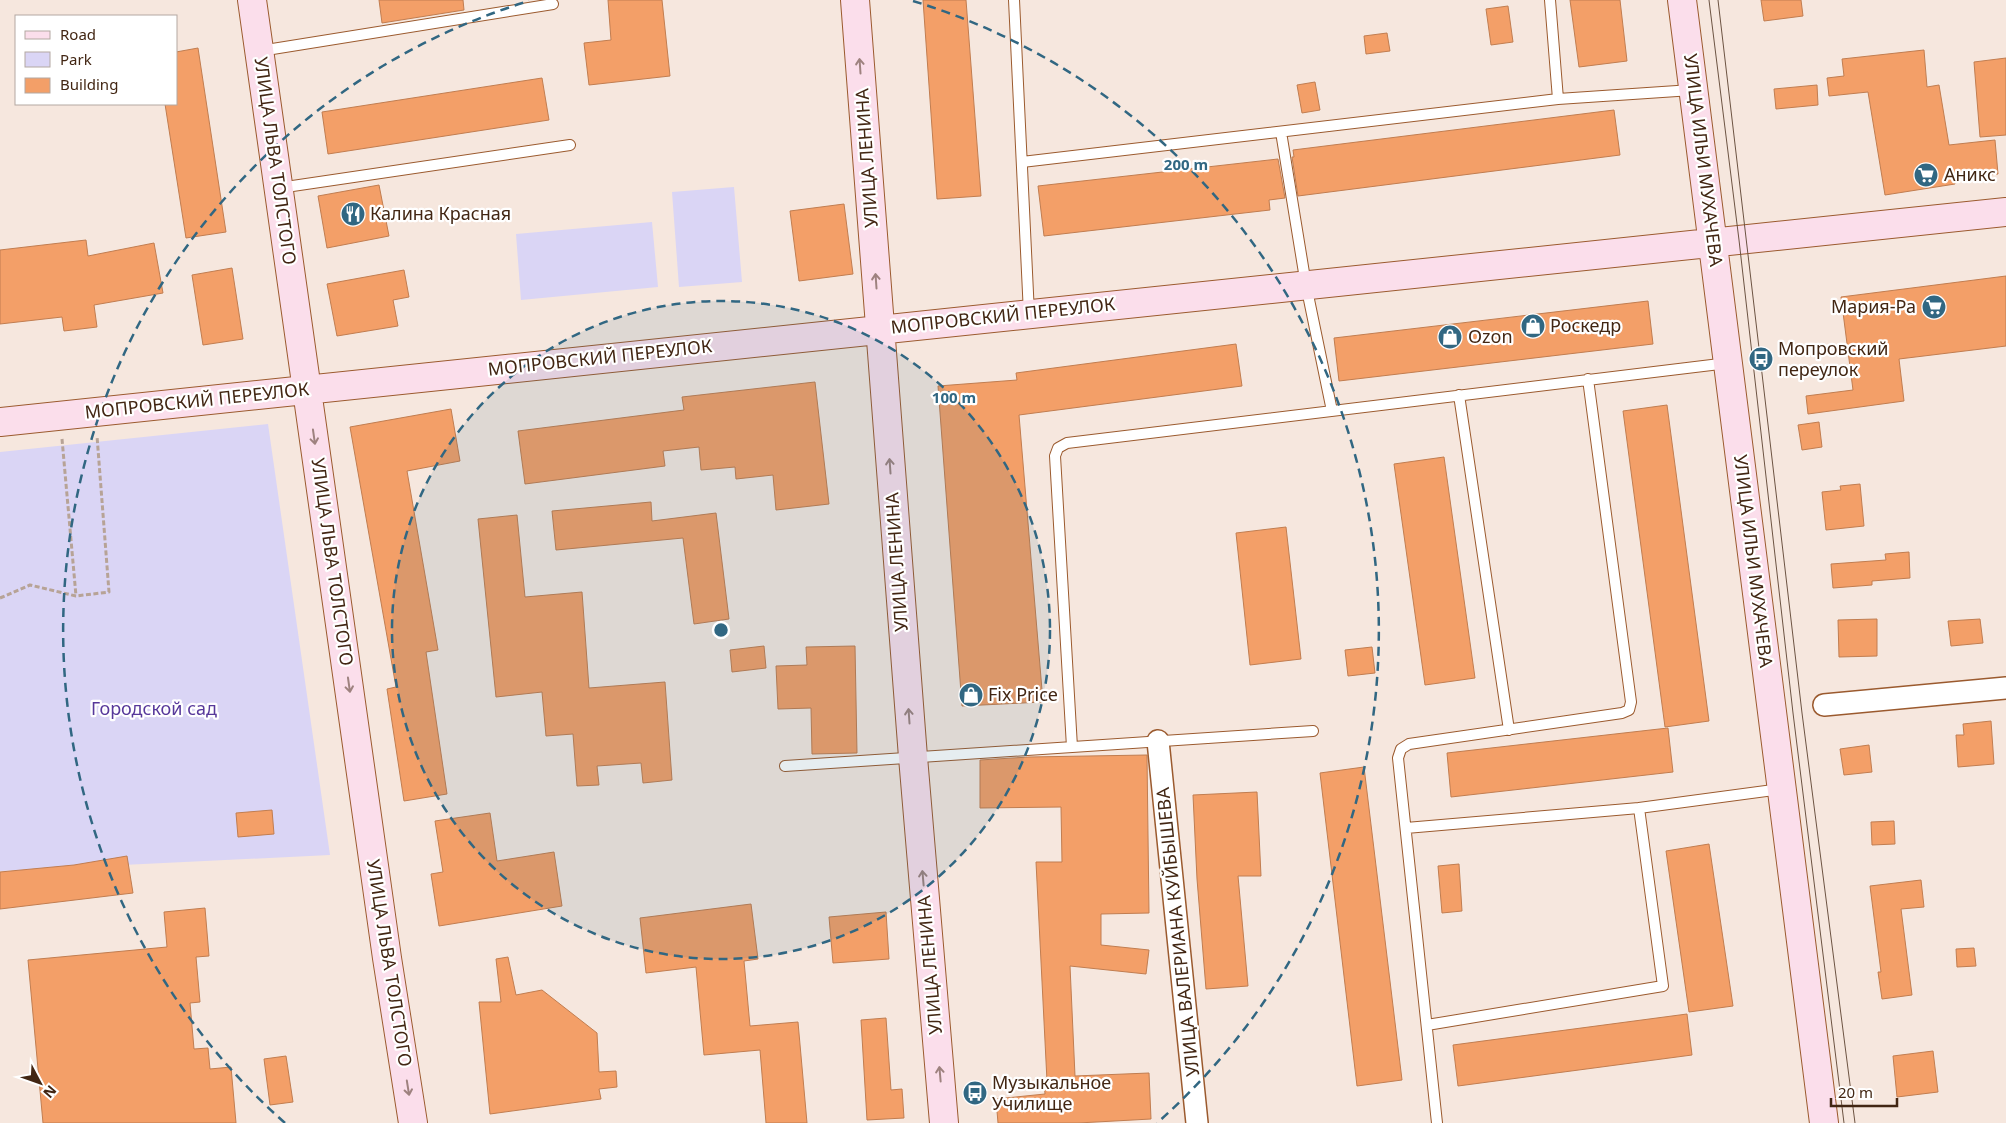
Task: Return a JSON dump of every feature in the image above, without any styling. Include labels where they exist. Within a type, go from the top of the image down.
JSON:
[{"type":"street","name":"УЛИЦА ЛЬВА ТОЛСТОГО","points":[[252,0],[387,958],[413,1123]]},
{"type":"street","name":"УЛИЦА ЛЕНИНА","points":[[855,0],[879,329],[944,1123]]},
{"type":"street","name":"УЛИЦА ИЛЬИ МУХАЧЕВА","points":[[1682,0],[1824,1123]]},
{"type":"street","name":"МОПРОВСКИЙ ПЕРЕУЛОК","points":[[0,422],[2006,212]]},
{"type":"street","points":[[1824,704],[2006,688]]},
{"type":"street","name":"УЛИЦА ВАЛЕРИАНА КУЙБЫШЕВА","points":[[1158,741],[1197,1123]]},
{"type":"lane","points":[[1014,0],[1029,314]]},
{"type":"lane","points":[[1550,0],[1558,99]]},
{"type":"lane","points":[[259,51],[553,4]]},
{"type":"lane","points":[[1022,162],[1558,99],[1694,90]]},
{"type":"lane","points":[[1281,132],[1306,285],[1332,411]]},
{"type":"lane","points":[[279,188],[570,145]]},
{"type":"lane","points":[[1072,747],[1055,456],[1058,448],[1068,443],[1729,363]]},
{"type":"lane","points":[[1437,1123],[1398,758],[1401,749],[1409,744],[1622,713],[1629,710],[1631,702],[1588,379]]},
{"type":"lane","points":[[1459,395],[1509,730]]},
{"type":"lane","points":[[786,766],[913,756],[1313,731]]},
{"type":"lane","points":[[1406,828],[1639,808],[1782,789]]},
{"type":"lane","points":[[1427,1025],[1663,986],[1639,808]]},
{"type":"path","points":[[0,598],[30,585],[76,596],[109,592],[95,412]]},
{"type":"path","points":[[59,416],[76,596]]},
{"type":"green space","points":[[734,187],[742,282],[679,287],[672,192]]},
{"type":"green space","points":[[652,222],[658,287],[521,300],[516,234]]},
{"type":"green space","name":"Городской сад","points":[[268,424],[330,855],[0,871],[0,452]]},
{"type":"building","points":[[379,0],[463,0],[464,10],[382,23]]},
{"type":"building","points":[[608,0],[662,0],[670,76],[589,85],[584,43],[611,40]]},
{"type":"building","points":[[923,0],[966,0],[981,196],[937,199]]},
{"type":"building","points":[[1570,0],[1620,0],[1627,61],[1579,67]]},
{"type":"building","points":[[1761,0],[1801,0],[1803,16],[1764,21]]},
{"type":"building","points":[[1508,6],[1513,42],[1491,45],[1486,9]]},
{"type":"building","points":[[1387,33],[1390,51],[1366,54],[1364,36]]},
{"type":"building","points":[[198,48],[226,232],[186,238],[165,105],[178,105],[178,52]]},
{"type":"building","points":[[1924,50],[1927,87],[1939,85],[1949,145],[1995,140],[1998,174],[1954,179],[1955,184],[1885,195],[1868,92],[1829,96],[1827,78],[1844,76],[1842,59]]},
{"type":"building","points":[[2006,58],[2006,135],[1980,137],[1974,62]]},
{"type":"building","points":[[542,78],[549,120],[328,154],[322,112]]},
{"type":"building","points":[[1315,82],[1320,110],[1302,113],[1297,85]]},
{"type":"building","points":[[1817,85],[1818,105],[1776,109],[1774,89]]},
{"type":"building","points":[[1614,110],[1620,155],[1298,196],[1292,157],[1294,157],[1293,150]]},
{"type":"building","points":[[1278,159],[1285,198],[1269,200],[1270,210],[1044,236],[1038,186]]},
{"type":"building","points":[[379,185],[389,236],[327,248],[318,196]]},
{"type":"building","points":[[844,204],[853,274],[799,281],[790,211]]},
{"type":"building","points":[[86,240],[88,256],[154,243],[163,293],[94,305],[97,327],[64,331],[62,317],[0,324],[0,250]]},
{"type":"building","points":[[232,268],[243,339],[203,345],[192,275]]},
{"type":"building","points":[[404,270],[409,297],[393,300],[398,326],[337,336],[327,284]]},
{"type":"building","points":[[2006,276],[2006,346],[1899,359],[1904,401],[1808,414],[1806,396],[1853,390],[1841,297]]},
{"type":"building","points":[[1648,301],[1653,344],[1339,381],[1334,338]]},
{"type":"building","points":[[1236,344],[1242,386],[1019,415],[1043,702],[962,706],[938,386],[1017,380],[1016,373]]},
{"type":"building","points":[[815,382],[829,504],[776,510],[773,475],[736,479],[735,467],[701,470],[699,447],[663,451],[665,466],[525,484],[518,431],[684,410],[682,397]]},
{"type":"building","points":[[1667,405],[1709,721],[1665,727],[1623,411]]},
{"type":"building","points":[[451,409],[460,461],[407,471],[438,650],[426,652],[447,794],[404,801],[387,689],[396,687],[350,427]]},
{"type":"building","points":[[1819,422],[1822,447],[1802,450],[1798,425]]},
{"type":"building","points":[[1444,457],[1475,678],[1425,685],[1394,464]]},
{"type":"building","points":[[1860,484],[1864,526],[1826,530],[1822,492],[1841,490],[1840,486]]},
{"type":"building","points":[[651,502],[652,521],[716,513],[729,619],[694,624],[683,538],[556,550],[552,511]]},
{"type":"building","points":[[517,515],[525,597],[582,592],[589,688],[665,682],[672,780],[643,783],[641,763],[597,766],[599,785],[577,786],[573,734],[546,736],[542,692],[496,697],[478,519]]},
{"type":"building","points":[[1286,527],[1301,659],[1250,665],[1236,533]]},
{"type":"building","points":[[1909,552],[1910,578],[1872,581],[1872,585],[1833,588],[1831,564],[1886,560],[1885,554]]},
{"type":"building","points":[[1877,619],[1877,656],[1839,657],[1838,620]]},
{"type":"building","points":[[1980,619],[1983,643],[1951,646],[1948,621]]},
{"type":"building","points":[[764,646],[766,668],[732,672],[730,650]]},
{"type":"building","points":[[855,646],[857,753],[812,754],[811,708],[778,709],[776,666],[807,665],[806,647]]},
{"type":"building","points":[[1372,647],[1375,673],[1348,676],[1345,650]]},
{"type":"building","points":[[1991,721],[1994,764],[1958,767],[1956,735],[1964,735],[1963,724]]},
{"type":"building","points":[[1668,728],[1673,772],[1451,797],[1447,753]]},
{"type":"building","points":[[1869,745],[1872,772],[1844,775],[1840,749]]},
{"type":"building","points":[[1147,755],[1149,913],[1101,914],[1101,945],[1149,950],[1146,974],[1070,966],[1075,1076],[1149,1073],[1151,1119],[1078,1123],[998,1123],[996,1099],[1045,1094],[1044,1081],[1047,1081],[1036,862],[1062,862],[1061,807],[980,808],[980,760],[1029,757]]},
{"type":"building","points":[[1364,767],[1402,1080],[1357,1086],[1320,773]]},
{"type":"building","points":[[1257,792],[1261,876],[1238,876],[1248,986],[1206,989],[1197,879],[1193,795]]},
{"type":"building","points":[[272,810],[274,834],[238,837],[236,813]]},
{"type":"building","points":[[490,813],[497,861],[554,852],[562,906],[439,926],[431,874],[443,872],[435,821]]},
{"type":"building","points":[[1894,821],[1895,844],[1872,845],[1871,822]]},
{"type":"building","points":[[1709,844],[1733,1006],[1689,1012],[1666,851]]},
{"type":"building","points":[[127,856],[133,893],[0,909],[0,872],[74,865]]},
{"type":"building","points":[[1459,864],[1462,911],[1442,913],[1438,866]]},
{"type":"building","points":[[1921,880],[1924,907],[1901,909],[1912,995],[1882,999],[1878,972],[1881,972],[1870,886]]},
{"type":"building","points":[[751,904],[758,959],[744,961],[750,1026],[798,1022],[807,1123],[766,1123],[760,1050],[704,1055],[696,967],[646,973],[640,918]]},
{"type":"building","points":[[205,908],[209,956],[196,957],[200,1002],[190,1003],[194,1049],[208,1048],[210,1069],[231,1067],[236,1123],[43,1123],[28,960],[167,947],[164,912]]},
{"type":"building","points":[[886,912],[889,959],[833,963],[829,917]]},
{"type":"building","points":[[1974,948],[1976,966],[1957,967],[1956,949]]},
{"type":"building","points":[[508,957],[516,995],[542,990],[597,1033],[599,1072],[616,1071],[617,1087],[599,1089],[601,1099],[490,1114],[479,1002],[501,1002],[496,959]]},
{"type":"building","points":[[1687,1014],[1692,1055],[1458,1086],[1453,1045]]},
{"type":"building","points":[[886,1018],[891,1090],[902,1089],[904,1118],[867,1120],[861,1020]]},
{"type":"building","points":[[1933,1051],[1938,1092],[1897,1097],[1893,1056]]},
{"type":"building","points":[[286,1056],[293,1102],[270,1105],[264,1059]]},
{"type":"tram line","points":[[1709,0],[1739,240],[1793,713],[1844,1123]]},
{"type":"tram line","points":[[1718,0],[1802,713],[1855,1123]]},
{"type":"place","name":"Аникс","points":[[1926,175]]},
{"type":"place","name":"Калина Красная","points":[[353,214]]},
{"type":"place","name":"Мария-Ра","points":[[1934,307]]},
{"type":"place","name":"Роскедр","points":[[1533,326]]},
{"type":"place","name":"Ozon","points":[[1450,337]]},
{"type":"place","name":"Мопровский переулок","points":[[1761,359]]},
{"type":"place","name":"Fix Price","points":[[971,695]]},
{"type":"place","name":"Музыкальное Училище","points":[[975,1093]]}]
